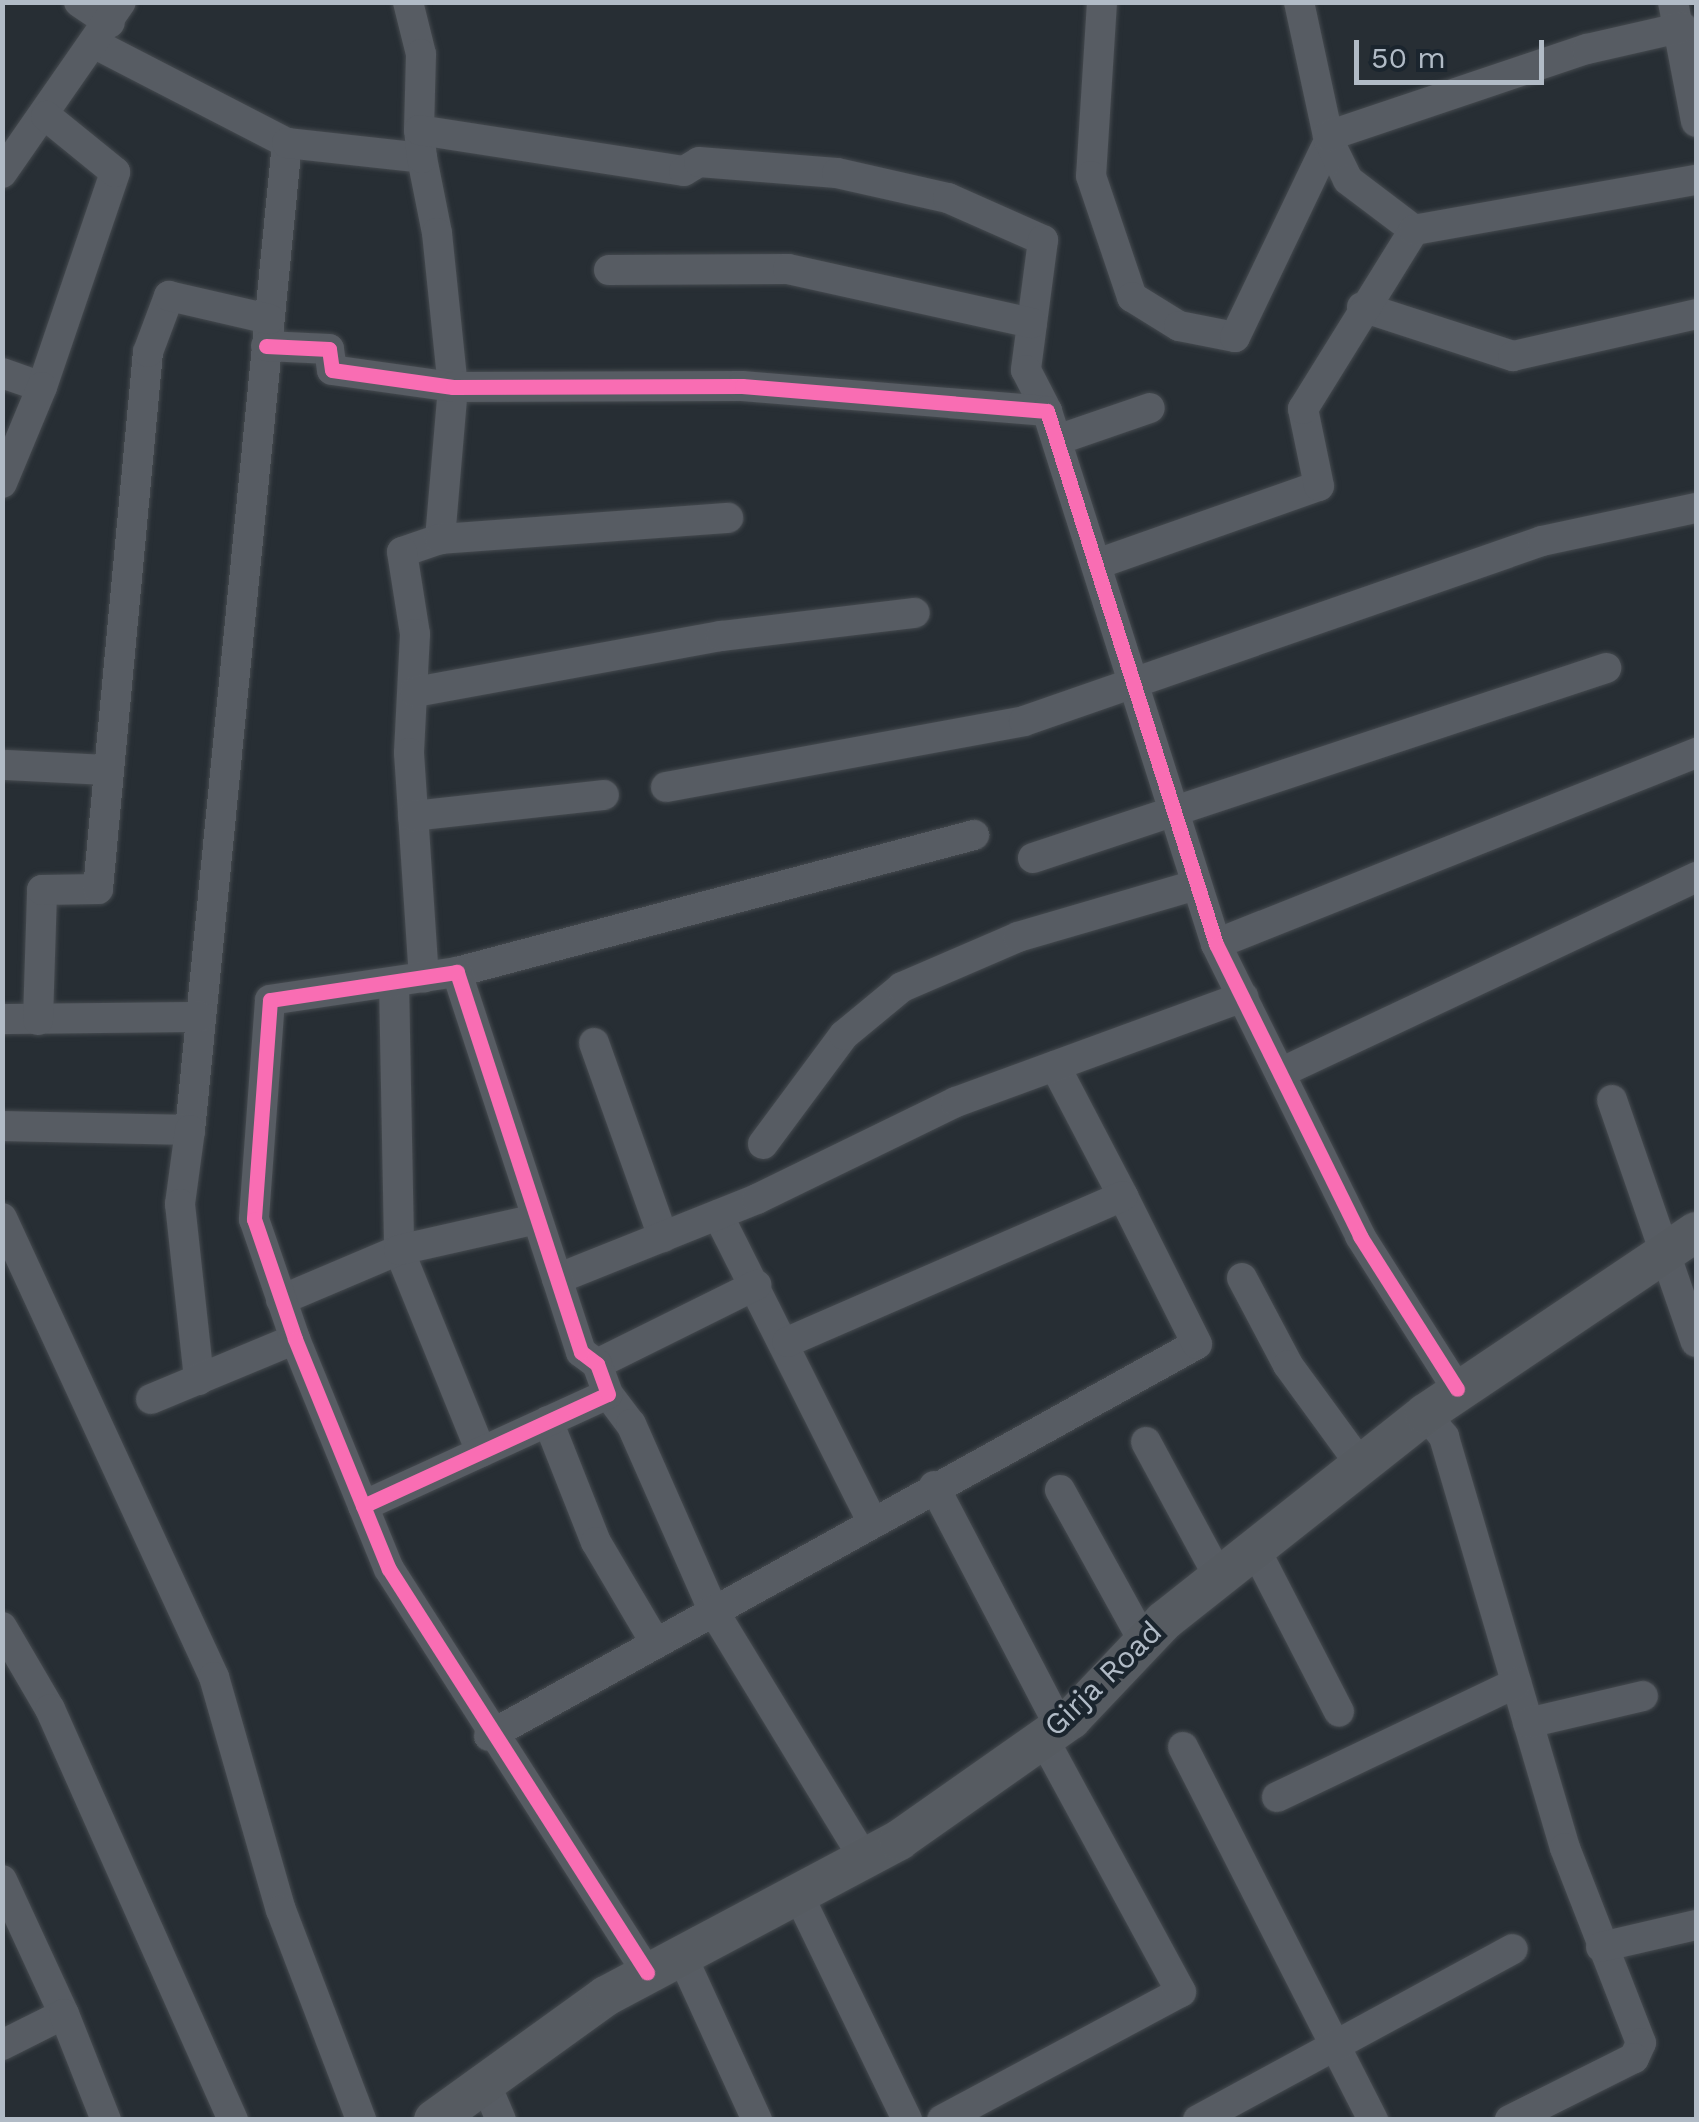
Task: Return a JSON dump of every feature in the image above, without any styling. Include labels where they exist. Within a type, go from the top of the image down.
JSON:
[{"type":"main road","name":"Girja Road","points":[[434,2120],[484,2080],[646,1973],[864,1858],[1051,1732],[1144,1642],[1360,1464],[1458,1390],[1679,1241]]},
{"type":"street","points":[[79,2],[287,143],[420,144],[684,171],[698,162],[837,173],[948,198],[1043,240],[1026,370],[1047,411],[1137,688],[1192,886],[1216,944],[1360,1236],[1458,1390]]},
{"type":"street","points":[[408,2],[421,54],[420,144],[453,387],[440,539]]},
{"type":"street","points":[[1102,2],[1092,176],[1132,297],[1190,332],[1235,336],[1329,139],[1678,15],[1696,122]]},
{"type":"street","points":[[1299,2],[1329,139],[1348,180],[1414,230]]},
{"type":"street","points":[[2,173],[110,24]]},
{"type":"street","points":[[2,482],[42,387],[115,172],[46,116]]},
{"type":"street","points":[[199,1380],[180,1204],[287,143]]},
{"type":"street","points":[[1096,564],[1319,486],[1304,409],[1362,307],[1414,230],[1696,180]]},
{"type":"street","points":[[608,270],[788,268],[1032,323]]},
{"type":"street","points":[[38,1020],[42,890],[98,889],[106,770],[148,352],[169,296],[268,332],[329,349],[332,370],[453,387],[742,386],[1047,411]]},
{"type":"street","points":[[1362,307],[1513,356],[1696,314]]},
{"type":"street","points":[[2,373],[42,387]]},
{"type":"street","points":[[1056,440],[1150,408]]},
{"type":"street","points":[[666,787],[1024,721],[1137,688],[1542,541],[1696,508]]},
{"type":"street","points":[[481,1452],[399,1250],[414,692],[402,552],[440,539],[728,518]]},
{"type":"street","points":[[414,692],[683,642],[915,614]]},
{"type":"street","points":[[1033,858],[1170,818],[1606,668]]},
{"type":"street","points":[[1216,944],[1696,753]]},
{"type":"street","points":[[6,765],[106,770]]},
{"type":"street","points":[[413,816],[604,795]]},
{"type":"street","points":[[646,1973],[489,1736],[389,1569],[295,1340],[254,1219],[270,1000],[457,972],[974,835]]},
{"type":"street","points":[[1280,1072],[1696,877]]},
{"type":"street","points":[[764,1144],[844,1034],[902,987],[1018,937],[1192,886]]},
{"type":"street","points":[[457,972],[581,1352],[597,1364],[608,1394],[631,1424],[713,1610],[864,1858]]},
{"type":"street","points":[[558,1280],[1054,1066],[1243,997]]},
{"type":"street","points":[[2,1019],[200,1018]]},
{"type":"street","points":[[594,1043],[662,1237]]},
{"type":"street","points":[[489,1736],[934,1486],[1197,1344],[1054,1066]]},
{"type":"street","points":[[1612,1100],[1679,1241],[1696,1342]]},
{"type":"street","points":[[2,1126],[190,1130]]},
{"type":"street","points":[[787,1342],[1123,1196]]},
{"type":"street","points":[[718,1214],[787,1342],[872,1521]]},
{"type":"street","points":[[2,1218],[214,1676],[282,1910],[361,2120]]},
{"type":"street","points":[[282,1300],[399,1250],[538,1218]]},
{"type":"street","points":[[1242,1278],[1288,1365],[1360,1464]]},
{"type":"street","points":[[597,1364],[756,1285]]},
{"type":"street","points":[[151,1399],[295,1340]]},
{"type":"street","points":[[363,1506],[608,1394]]},
{"type":"street","points":[[1425,1414],[1444,1437],[1528,1723],[1641,2052],[1510,2120]]},
{"type":"street","points":[[548,1421],[596,1542],[656,1642]]},
{"type":"street","points":[[1146,1442],[1220,1577]]},
{"type":"street","points":[[934,1486],[1181,1992],[942,2120]]},
{"type":"street","points":[[1060,1490],[1144,1642]]},
{"type":"street","points":[[1255,1548],[1339,1712]]},
{"type":"street","points":[[2,1627],[50,1709],[233,2120]]},
{"type":"street","points":[[1277,1797],[1516,1683]]},
{"type":"street","points":[[1528,1723],[1643,1696]]},
{"type":"street","points":[[1182,1747],[1373,2120]]},
{"type":"street","points":[[2,1880],[64,2014],[106,2120]]},
{"type":"street","points":[[797,1892],[908,2120]]},
{"type":"street","points":[[1602,1947],[1696,1925]]},
{"type":"street","points":[[1198,2120],[1338,2051],[1513,1949]]},
{"type":"street","points":[[681,1954],[757,2120]]},
{"type":"street","points":[[2,2045],[64,2014]]},
{"type":"street","points":[[484,2080],[501,2120]]},
{"type":"cycle path","points":[[266,346],[329,349],[332,370],[453,387],[742,386],[1047,411],[1216,944],[1360,1236],[1457,1389]]},
{"type":"cycle path","points":[[363,1506],[608,1394],[597,1364],[581,1352],[457,972],[270,1000],[254,1219],[295,1339],[389,1569],[647,1973]]}]
